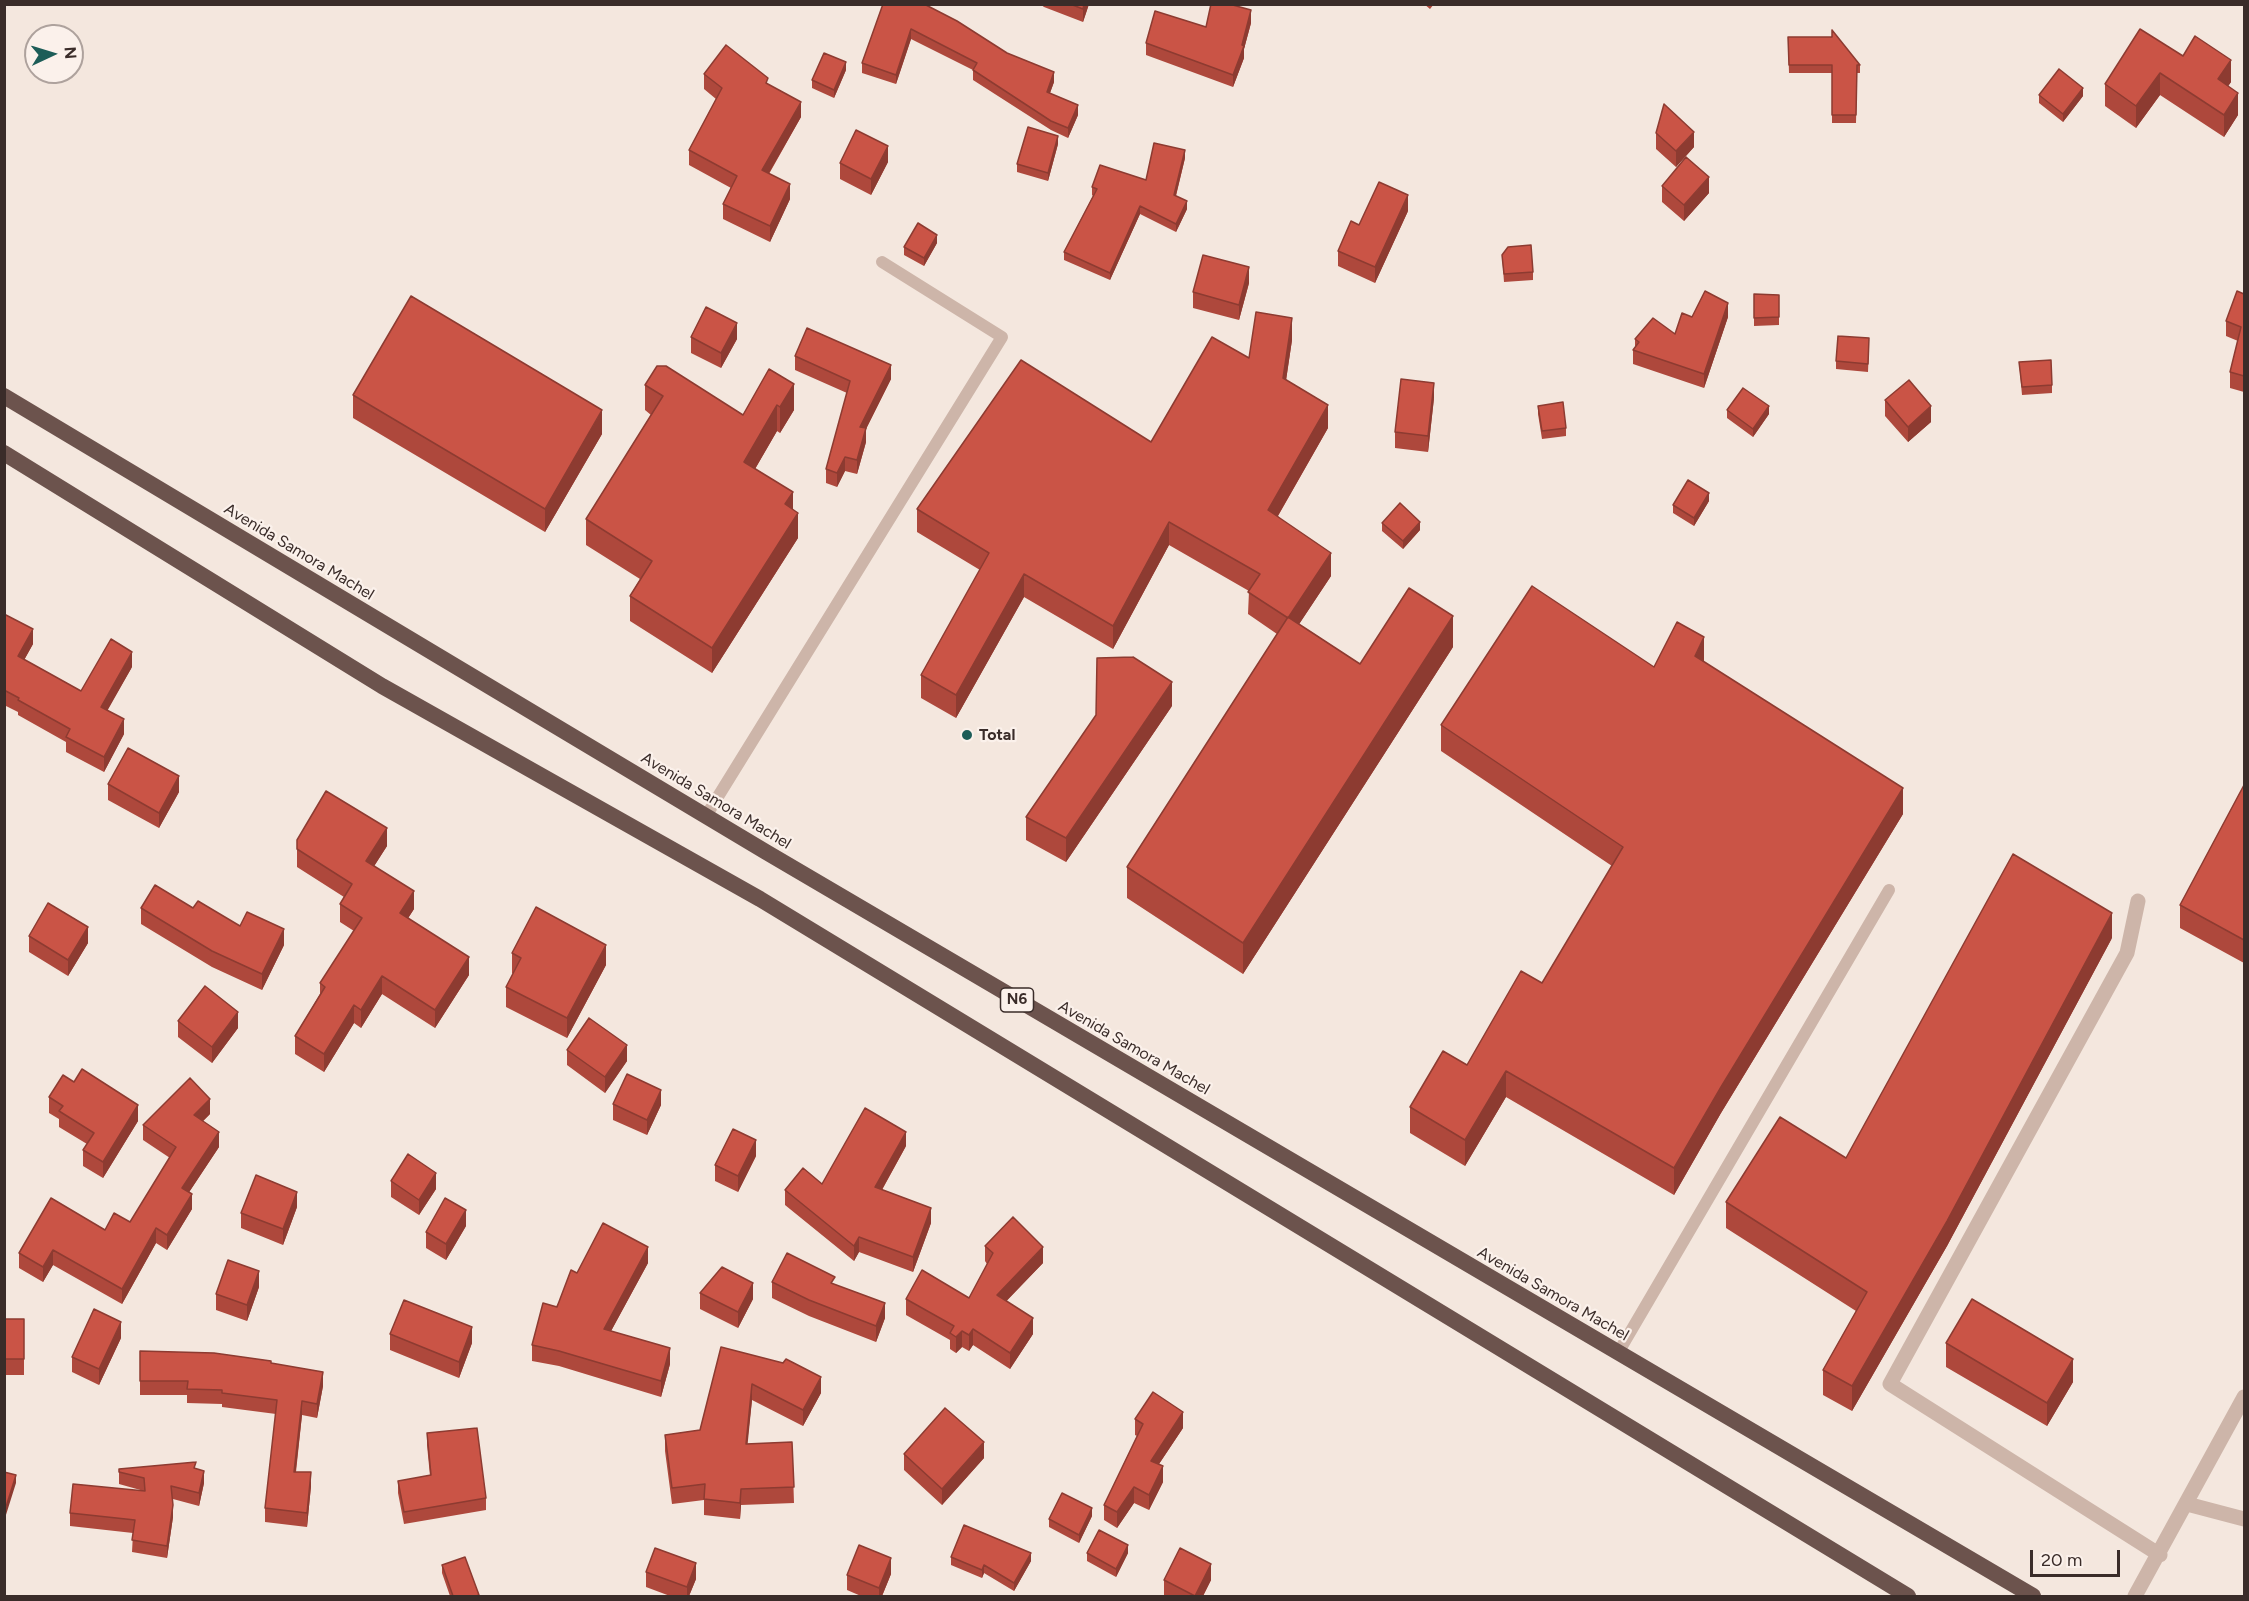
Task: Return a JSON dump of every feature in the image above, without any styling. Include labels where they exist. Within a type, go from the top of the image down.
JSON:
[{"type":"highway","name":"Avenida Samora Machel","points":[[4,396],[706,816],[2033,1596]]},
{"type":"highway","points":[[4,453],[382,686],[760,899],[1908,1596]]},
{"type":"street","points":[[2138,901],[2127,952],[1890,1384],[2160,1555]]},
{"type":"street","points":[[2135,1596],[2160,1555],[2244,1397]]},
{"type":"street","points":[[2187,1504],[2244,1519]]},
{"type":"lane","points":[[706,816],[1002,337],[882,262]]},
{"type":"lane","points":[[1618,1353],[1889,890]]},
{"type":"building","points":[[883,4],[924,4],[957,21],[1007,53],[1054,72],[1047,92],[1078,105],[1068,128],[1051,121],[973,70],[977,63],[911,29],[896,75],[862,63]]},
{"type":"building","points":[[1070,4],[1084,4],[1083,9]]},
{"type":"building","points":[[1211,4],[1229,4],[1251,10],[1242,45],[1244,46],[1233,75],[1146,43],[1155,11],[1206,27]]},
{"type":"building","points":[[2140,29],[2183,56],[2195,36],[2231,60],[2218,79],[2238,93],[2224,115],[2160,73],[2136,106],[2105,84]]},
{"type":"building","points":[[1832,30],[1860,65],[1857,65],[1856,115],[1832,115],[1832,65],[1789,65],[1788,37],[1832,37]]},
{"type":"building","points":[[726,45],[768,78],[766,83],[801,102],[762,170],[790,184],[770,226],[723,204],[737,176],[689,150],[722,88],[704,74]]},
{"type":"building","points":[[824,53],[846,62],[834,90],[812,80]]},
{"type":"building","points":[[2059,69],[2083,88],[2063,114],[2039,95]]},
{"type":"building","points":[[1664,104],[1694,132],[1676,151],[1656,133]]},
{"type":"building","points":[[1028,127],[1058,136],[1048,173],[1017,164]]},
{"type":"building","points":[[856,130],[888,146],[871,179],[840,163]]},
{"type":"building","points":[[1154,143],[1185,150],[1174,195],[1187,201],[1176,224],[1140,206],[1110,273],[1064,252],[1097,189],[1092,187],[1100,165],[1146,180]]},
{"type":"building","points":[[1686,157],[1709,177],[1684,205],[1662,186]]},
{"type":"building","points":[[1379,182],[1408,195],[1375,267],[1338,251],[1351,221],[1359,225]]},
{"type":"building","points":[[918,223],[937,235],[924,258],[904,247]]},
{"type":"building","points":[[1531,245],[1533,272],[1504,274],[1502,255],[1508,247]]},
{"type":"building","points":[[1203,255],[1249,267],[1239,305],[1193,292]]},
{"type":"building","points":[[1705,291],[1728,303],[1704,374],[1633,350],[1639,342],[1635,339],[1653,318],[1675,334],[1682,313],[1692,317]]},
{"type":"building","points":[[2237,291],[2244,294],[2244,376],[2230,372],[2241,327],[2226,321]]},
{"type":"building","points":[[1754,294],[1779,295],[1779,317],[1754,318]]},
{"type":"building","points":[[411,296],[602,410],[545,509],[353,395]]},
{"type":"building","points":[[706,307],[737,323],[721,353],[691,337]]},
{"type":"building","points":[[1256,312],[1292,318],[1283,378],[1328,405],[1268,510],[1331,553],[1288,618],[1248,592],[1260,574],[1169,522],[1113,626],[1024,574],[956,695],[921,675],[989,553],[917,509],[1021,360],[1151,442],[1212,337],[1249,358]]},
{"type":"building","points":[[807,328],[891,365],[860,427],[866,428],[857,460],[845,457],[837,473],[826,469],[850,381],[795,356]]},
{"type":"building","points":[[1838,336],[1869,338],[1868,364],[1836,361]]},
{"type":"building","points":[[2051,360],[2052,385],[2022,387],[2019,362]]},
{"type":"building","points":[[657,366],[666,366],[743,415],[769,369],[794,384],[780,407],[777,405],[744,462],[793,492],[785,504],[798,513],[712,648],[630,596],[652,561],[586,519],[663,396],[645,385]]},
{"type":"building","points":[[1401,379],[1434,383],[1428,436],[1395,432]]},
{"type":"building","points":[[1909,380],[1931,406],[1908,427],[1885,400]]},
{"type":"building","points":[[1743,388],[1769,406],[1753,429],[1727,410]]},
{"type":"building","points":[[1563,402],[1566,428],[1542,431],[1538,406]]},
{"type":"building","points":[[1688,480],[1709,493],[1694,518],[1673,505]]},
{"type":"building","points":[[1400,503],[1420,522],[1403,541],[1382,523]]},
{"type":"building","points":[[1532,586],[1654,667],[1677,622],[1704,637],[1695,656],[1903,788],[1674,1168],[1506,1071],[1465,1140],[1410,1107],[1443,1051],[1467,1065],[1521,971],[1542,983],[1623,847],[1441,725]]},
{"type":"building","points":[[1409,588],[1453,616],[1243,943],[1127,867],[1288,617],[1360,664]]},
{"type":"building","points":[[4,614],[33,629],[18,656],[81,691],[111,639],[132,652],[101,707],[124,719],[104,757],[66,737],[70,729],[4,690]]},
{"type":"building","points":[[1133,657],[1172,682],[1066,838],[1026,817],[1096,715],[1097,658]]},
{"type":"building","points":[[128,748],[179,776],[159,813],[108,784]]},
{"type":"building","points":[[2244,785],[2244,940],[2180,905]]},
{"type":"building","points":[[326,791],[387,828],[366,861],[414,891],[400,913],[469,957],[435,1010],[382,976],[361,1010],[354,1005],[324,1054],[295,1036],[325,987],[320,983],[362,918],[340,904],[352,884],[297,849],[297,840]]},
{"type":"building","points":[[2013,854],[2112,913],[1947,1221],[1852,1386],[1823,1370],[1867,1292],[1726,1202],[1780,1117],[1846,1158]]},
{"type":"building","points":[[155,885],[193,908],[198,901],[240,926],[247,912],[284,929],[262,974],[212,951],[141,908]]},
{"type":"building","points":[[48,903],[88,927],[68,960],[29,936]]},
{"type":"building","points":[[536,907],[606,945],[567,1018],[506,987],[521,958],[512,953]]},
{"type":"building","points":[[205,986],[238,1012],[212,1047],[178,1021]]},
{"type":"building","points":[[589,1018],[627,1045],[605,1077],[567,1050]]},
{"type":"building","points":[[82,1069],[138,1105],[103,1162],[83,1150],[94,1133],[59,1111],[63,1106],[49,1097],[63,1075],[74,1082]]},
{"type":"building","points":[[627,1074],[661,1090],[647,1120],[613,1104]]},
{"type":"building","points":[[190,1078],[210,1099],[194,1115],[219,1132],[182,1188],[192,1194],[167,1235],[156,1228],[122,1289],[53,1250],[43,1267],[19,1253],[51,1198],[105,1230],[114,1213],[130,1222],[176,1147],[143,1125]]},
{"type":"building","points":[[865,1108],[906,1132],[875,1187],[931,1208],[913,1257],[859,1237],[854,1246],[785,1190],[803,1168],[822,1184]]},
{"type":"building","points":[[733,1129],[756,1140],[738,1176],[715,1165]]},
{"type":"building","points":[[408,1154],[436,1173],[419,1200],[391,1181]]},
{"type":"building","points":[[256,1175],[297,1192],[283,1229],[241,1213]]},
{"type":"building","points":[[445,1198],[466,1210],[446,1244],[426,1232]]},
{"type":"building","points":[[1013,1217],[1043,1247],[997,1295],[1033,1318],[1010,1353],[973,1329],[969,1335],[962,1331],[956,1337],[950,1333],[954,1326],[906,1299],[922,1270],[969,1298],[993,1253],[985,1246]]},
{"type":"building","points":[[603,1223],[648,1247],[604,1329],[670,1348],[661,1381],[532,1345],[543,1303],[557,1307],[571,1270],[577,1273]]},
{"type":"building","points":[[787,1253],[835,1277],[831,1283],[885,1303],[876,1326],[809,1300],[772,1282]]},
{"type":"building","points":[[228,1260],[259,1271],[247,1305],[216,1294]]},
{"type":"building","points":[[722,1267],[753,1283],[738,1312],[700,1293]]},
{"type":"building","points":[[1972,1299],[2073,1359],[2047,1403],[1946,1343]]},
{"type":"building","points":[[404,1300],[472,1327],[459,1362],[390,1334]]},
{"type":"building","points":[[94,1309],[121,1322],[99,1369],[72,1357]]},
{"type":"building","points":[[4,1319],[24,1319],[24,1359],[4,1359]]},
{"type":"building","points":[[721,1347],[783,1363],[786,1359],[821,1377],[803,1410],[752,1384],[746,1444],[792,1442],[794,1487],[741,1489],[740,1503],[704,1499],[705,1484],[672,1488],[665,1435],[700,1430]]},
{"type":"building","points":[[140,1351],[214,1353],[271,1361],[271,1363],[323,1372],[317,1404],[302,1401],[294,1472],[311,1472],[307,1513],[265,1508],[277,1400],[222,1393],[222,1390],[187,1389],[188,1381],[140,1381]]},
{"type":"building","points":[[1153,1392],[1183,1412],[1151,1461],[1163,1466],[1149,1495],[1134,1487],[1117,1512],[1104,1505],[1143,1424],[1135,1419]]},
{"type":"building","points":[[945,1408],[984,1442],[942,1489],[904,1454]]},
{"type":"building","points":[[477,1428],[486,1498],[404,1512],[398,1481],[431,1475],[427,1433]]},
{"type":"building","points":[[196,1462],[194,1468],[204,1471],[199,1493],[171,1486],[173,1505],[167,1546],[132,1540],[135,1520],[70,1513],[73,1484],[145,1491],[144,1478],[119,1472],[119,1469]]},
{"type":"building","points":[[4,1472],[16,1475],[5,1510],[4,1510]]},
{"type":"building","points":[[1062,1493],[1092,1508],[1079,1535],[1049,1519]]},
{"type":"building","points":[[964,1525],[1031,1553],[1014,1583],[984,1565],[982,1570],[951,1557]]},
{"type":"building","points":[[1099,1530],[1128,1545],[1116,1569],[1087,1553]]},
{"type":"building","points":[[859,1545],[891,1558],[879,1588],[847,1575]]},
{"type":"building","points":[[655,1548],[696,1563],[687,1587],[646,1572]]},
{"type":"building","points":[[1180,1548],[1211,1564],[1195,1596],[1164,1580]]},
{"type":"building","points":[[465,1557],[479,1595],[453,1596],[442,1565]]},
{"type":"place","name":"Total","points":[[967,735]]}]
